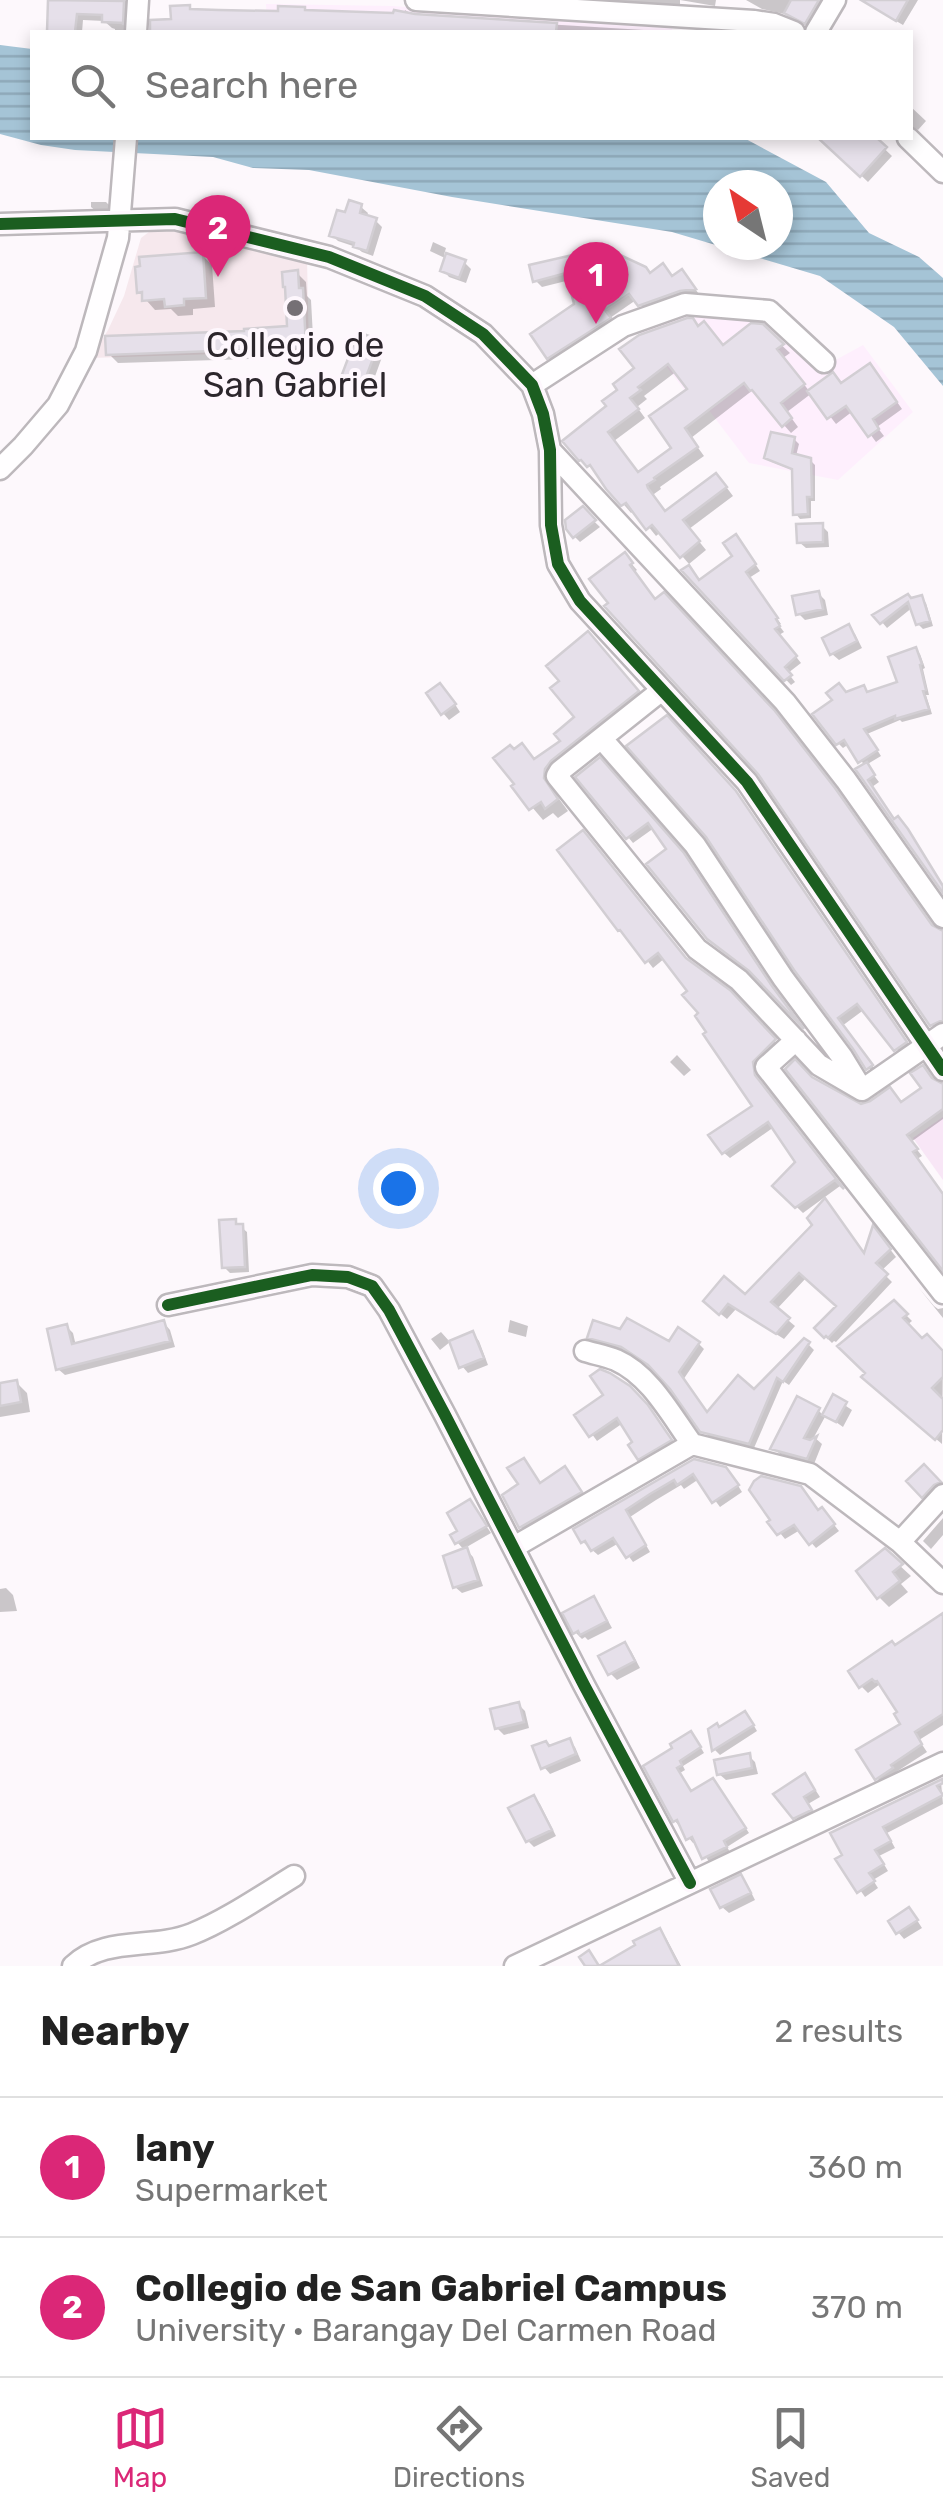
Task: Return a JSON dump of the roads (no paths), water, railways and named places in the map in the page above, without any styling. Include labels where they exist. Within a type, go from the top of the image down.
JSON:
[{"type":"street","points":[[136,30],[138,0]]},
{"type":"street","points":[[416,0],[674,8],[774,24],[789,30]]},
{"type":"street","points":[[817,30],[836,0]]},
{"type":"street","points":[[0,470],[58,405],[86,351],[118,238],[126,140]]},
{"type":"street","points":[[910,140],[943,172]]},
{"type":"street","points":[[0,224],[176,219],[329,257],[425,296],[483,334],[532,384],[543,414],[550,450],[551,525],[558,564],[580,601],[747,782],[935,1040],[943,1070]]},
{"type":"street","points":[[532,384],[623,326],[685,304],[769,311],[824,362]]},
{"type":"street","points":[[550,450],[784,702],[846,780],[943,917]]},
{"type":"street","points":[[662,690],[557,776],[697,948],[739,980],[820,1064],[862,1090]]},
{"type":"street","points":[[602,739],[695,845],[862,1090]]},
{"type":"street","points":[[796,1040],[766,1067],[943,1293]]},
{"type":"street","points":[[862,1090],[935,1040]]},
{"type":"street","points":[[168,1304],[312,1275],[348,1277],[372,1286],[389,1310],[690,1883]]},
{"type":"street","points":[[585,1351],[619,1361],[638,1374],[692,1444],[810,1474],[900,1542],[943,1584]]},
{"type":"street","points":[[514,1547],[692,1444]]},
{"type":"street","points":[[900,1542],[943,1495]]},
{"type":"street","points":[[515,1966],[943,1763]]},
{"type":"street","points":[[72,1966],[85,1955],[102,1949],[163,1943],[193,1934],[294,1876]]},
{"type":"water","points":[[0,45],[30,49],[30,140],[748,140],[826,182],[869,233],[919,257],[943,278],[943,386],[894,327],[820,276],[766,260],[793,260],[793,170],[703,170],[703,241],[672,232],[309,170],[253,168],[213,157],[75,150],[0,134]]},
{"type":"place","name":"Collegio de San Gabriel Campus","points":[[218,277]]},
{"type":"place","name":"Collegio de San Gabriel","points":[[295,308]]},
{"type":"place","name":"lany","points":[[596,324]]}]
